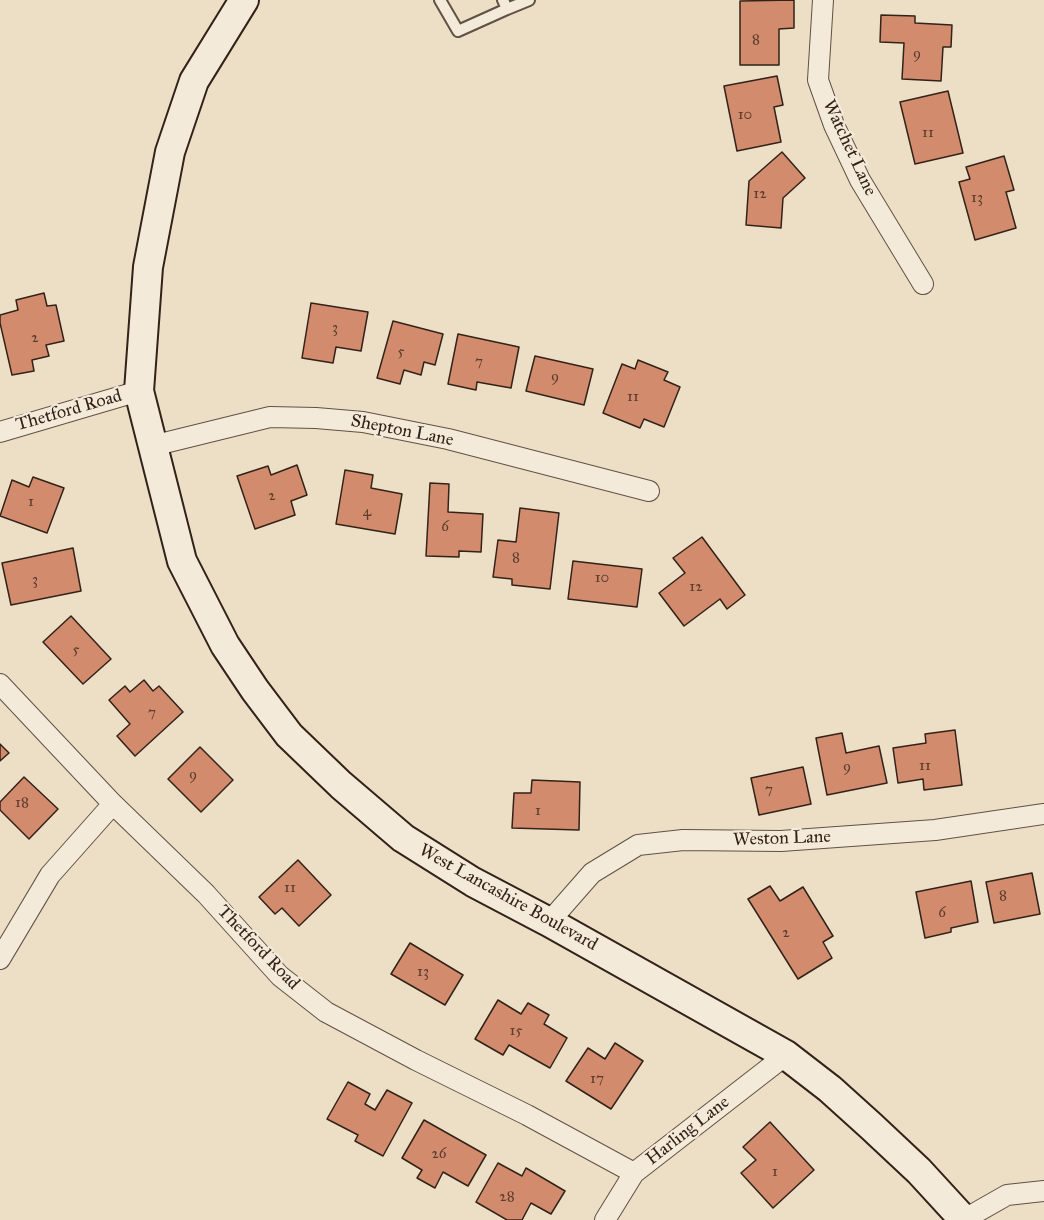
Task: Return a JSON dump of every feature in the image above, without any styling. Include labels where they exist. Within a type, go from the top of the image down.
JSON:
[{"type":"main road","name":"West Lancashire Boulevard","points":[[244,0],[194,81],[170,152],[148,267],[139,391],[182,561],[225,645],[289,735],[341,785],[402,838],[473,882],[549,921],[786,1055],[830,1089],[887,1141],[919,1171],[964,1220]]},
{"type":"street","name":"Watchet Lane","points":[[823,0],[818,81],[834,125],[860,180],[923,284]]},
{"type":"street","name":"Thetford Road","points":[[0,432],[139,391]]},
{"type":"street","name":"Shepton Lane","points":[[152,446],[270,417],[363,422],[448,439],[649,491]]},
{"type":"street","name":"Thetford Road","points":[[0,684],[113,804],[206,894],[280,976],[326,1012],[527,1115],[634,1173]]},
{"type":"street","points":[[0,958],[50,875],[113,804]]},
{"type":"street","name":"Weston Lane","points":[[549,921],[592,873],[638,845],[683,840],[781,841],[935,830],[1044,814]]},
{"type":"street","name":"Harling Lane","points":[[605,1220],[634,1173],[786,1055]]},
{"type":"street","points":[[964,1220],[1007,1195],[1044,1191]]},
{"type":"lane","points":[[440,0],[458,31],[505,5],[529,0]]},
{"type":"building","points":[[794,0],[794,28],[779,29],[779,65],[740,65],[740,1]]},
{"type":"building","points":[[881,15],[915,16],[915,23],[952,25],[951,47],[943,47],[941,81],[902,79],[904,43],[880,42]]},
{"type":"building","points":[[777,76],[783,105],[774,107],[781,142],[737,151],[724,86]]},
{"type":"building","points":[[948,91],[963,153],[915,164],[900,102]]},
{"type":"building","points":[[782,152],[805,178],[783,198],[781,228],[746,225],[749,181]]},
{"type":"building","points":[[1004,156],[1014,190],[1006,192],[1016,228],[975,240],[959,182],[970,179],[966,167]]},
{"type":"building","points":[[44,293],[47,306],[56,305],[64,341],[46,345],[49,356],[32,360],[34,371],[12,375],[0,315],[18,310],[16,300]]},
{"type":"building","points":[[311,303],[368,312],[361,351],[336,347],[333,363],[302,358]]},
{"type":"building","points":[[393,321],[443,334],[435,365],[424,362],[421,375],[404,370],[400,384],[377,378]]},
{"type":"building","points":[[458,334],[519,347],[511,388],[477,382],[476,390],[448,384]]},
{"type":"building","points":[[535,356],[593,369],[584,405],[526,391]]},
{"type":"building","points":[[638,360],[668,372],[664,380],[680,387],[664,427],[644,419],[640,428],[603,413],[622,364],[635,369]]},
{"type":"building","points":[[297,465],[307,495],[291,501],[295,515],[255,529],[237,476],[268,466],[271,475]]},
{"type":"building","points":[[345,470],[373,475],[371,488],[402,494],[395,534],[336,524]]},
{"type":"building","points":[[33,477],[64,488],[47,533],[0,516],[12,480],[29,487]]},
{"type":"building","points":[[430,483],[449,484],[448,512],[483,514],[481,552],[459,551],[459,557],[426,556]]},
{"type":"building","points":[[520,508],[559,513],[550,589],[512,585],[512,579],[493,577],[498,540],[516,542]]},
{"type":"building","points":[[702,537],[745,595],[727,609],[720,599],[684,626],[659,593],[685,573],[673,558]]},
{"type":"building","points":[[73,548],[81,591],[11,605],[2,563]]},
{"type":"building","points":[[573,561],[642,569],[637,607],[568,599]]},
{"type":"building","points":[[71,616],[111,659],[83,684],[43,642]]},
{"type":"building","points":[[144,680],[153,691],[159,686],[183,712],[135,756],[117,736],[130,724],[109,700],[125,686],[130,692]]},
{"type":"building","points":[[955,730],[962,785],[924,790],[923,779],[898,783],[893,748],[926,743],[925,734]]},
{"type":"building","points":[[842,733],[846,753],[879,746],[887,783],[827,795],[816,738]]},
{"type":"building","points":[[0,744],[9,753],[0,761]]},
{"type":"building","points":[[200,747],[233,780],[201,812],[168,779]]},
{"type":"building","points":[[803,767],[811,804],[759,815],[751,778]]},
{"type":"building","points":[[24,777],[58,809],[29,839],[0,810],[0,802]]},
{"type":"building","points":[[532,780],[580,782],[579,830],[512,828],[514,793],[531,793]]},
{"type":"building","points":[[298,860],[331,895],[299,926],[282,908],[275,914],[259,897]]},
{"type":"building","points":[[1032,873],[1040,914],[994,923],[986,882]]},
{"type":"building","points":[[971,881],[978,922],[951,928],[951,932],[925,938],[916,892]]},
{"type":"building","points":[[770,886],[780,901],[803,887],[833,936],[823,942],[832,958],[798,979],[748,899]]},
{"type":"building","points":[[410,943],[463,975],[445,1005],[391,974]]},
{"type":"building","points":[[498,1000],[521,1014],[528,1003],[549,1015],[544,1024],[567,1038],[550,1068],[509,1045],[503,1055],[475,1039]]},
{"type":"building","points":[[615,1043],[643,1061],[611,1109],[566,1081],[588,1048],[605,1059]]},
{"type":"building","points":[[348,1082],[370,1094],[365,1104],[375,1110],[387,1090],[412,1103],[383,1156],[355,1141],[358,1135],[327,1119]]},
{"type":"building","points":[[424,1120],[486,1155],[468,1186],[443,1172],[435,1188],[417,1178],[422,1170],[402,1158]]},
{"type":"building","points":[[770,1122],[814,1170],[773,1208],[741,1173],[756,1160],[743,1147]]},
{"type":"building","points":[[498,1163],[522,1176],[526,1168],[565,1191],[551,1214],[531,1203],[522,1220],[507,1220],[476,1202]]}]
